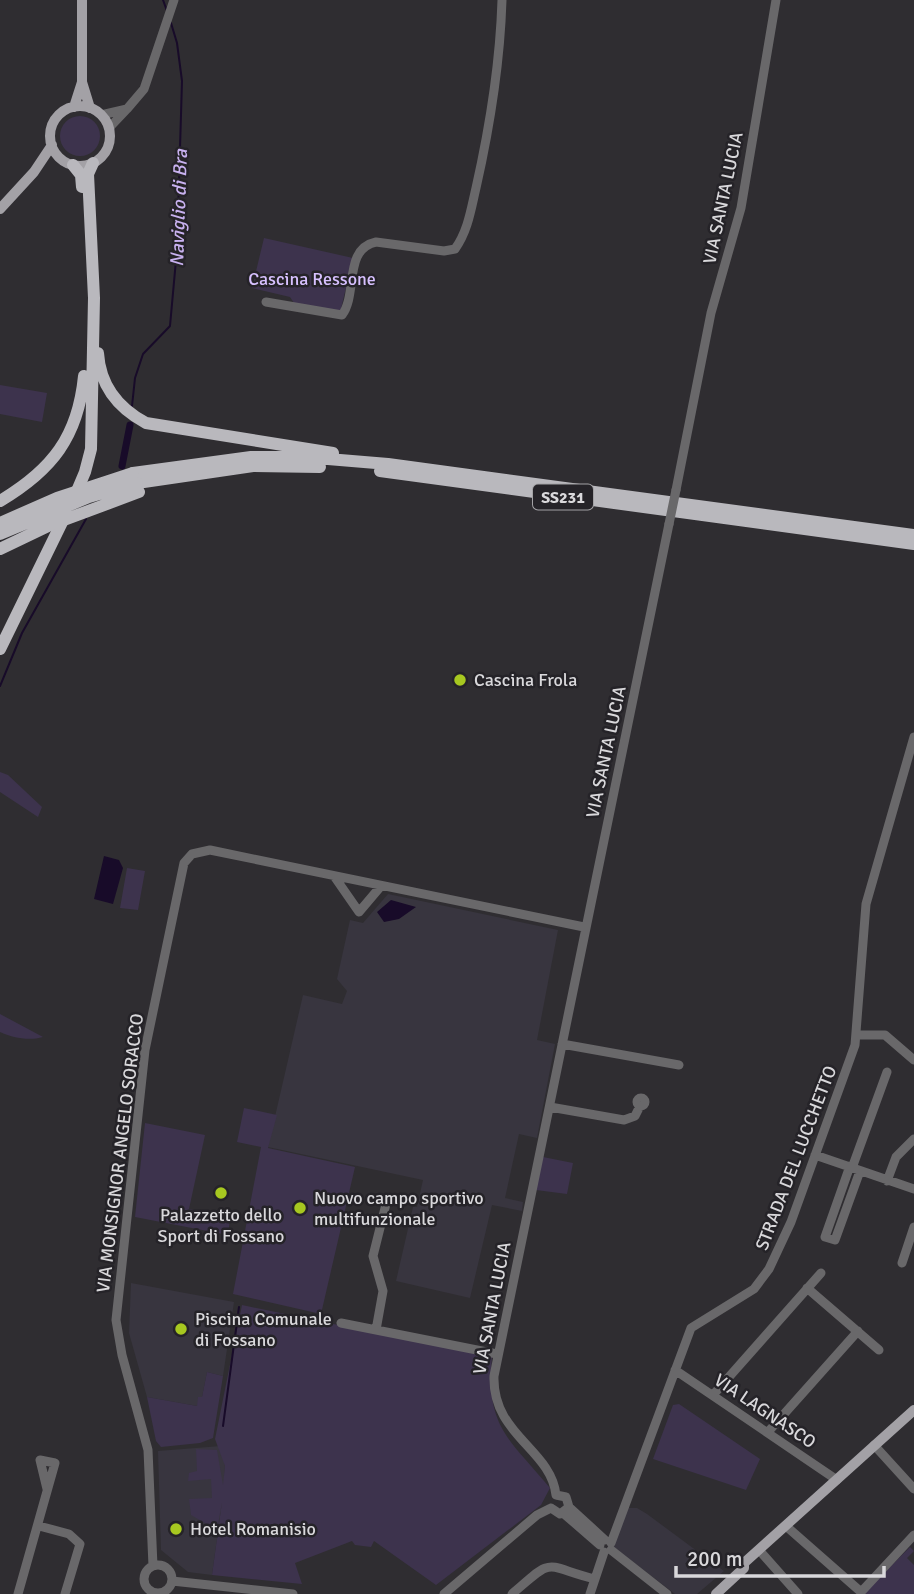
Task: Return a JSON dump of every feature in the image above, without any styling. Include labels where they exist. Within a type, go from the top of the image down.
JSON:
[{"type":"highway","points":[[68,162],[82,181],[90,298],[100,371],[108,390],[131,414],[180,430],[325,451],[388,464]]},
{"type":"highway","points":[[0,649],[89,461],[89,184],[93,163]]},
{"type":"highway","points":[[0,501],[24,485],[60,453],[76,421],[85,373],[90,298]]},
{"type":"highway","name":"SS231","points":[[0,534],[89,497],[136,483],[251,457],[304,457],[388,464],[914,535]]},
{"type":"highway","name":"SS231","points":[[0,523],[57,498],[166,477],[253,466],[378,471],[914,544]]},
{"type":"highway","points":[[0,549],[136,483]]},
{"type":"highway","points":[[0,640],[13,624]]},
{"type":"main road","points":[[82,0],[82,82],[90,108]]},
{"type":"main road","points":[[74,107],[82,82]]},
{"type":"main road","points":[[34,172],[68,162],[93,163],[107,149],[109,128],[101,115],[90,108],[74,107],[56,119],[50,136],[52,145],[68,162]]},
{"type":"main road","points":[[0,209],[34,172],[52,145]]},
{"type":"main road","points":[[709,1594],[733,1568],[744,1564],[914,1410]]},
{"type":"main road","points":[[716,1594],[744,1568],[744,1564]]},
{"type":"street","points":[[266,302],[342,315],[357,256],[366,244],[376,242],[444,251],[455,249],[467,226],[485,150],[496,76],[502,0]]},
{"type":"street","name":"VIA SANTA LUCIA","points":[[566,1510],[566,1497],[556,1494],[552,1480],[497,1408],[493,1392],[497,1354],[550,1107],[584,927],[711,313],[741,208],[776,0]]},
{"type":"street","points":[[109,128],[144,89],[173,5]]},
{"type":"street","points":[[101,115],[127,109]]},
{"type":"street","name":"STRADA DEL LUCCHETTO","points":[[606,1546],[643,1465],[691,1328],[754,1289],[769,1269],[791,1222],[857,1035],[866,904],[914,737]]},
{"type":"street","name":"VIA MONSIGNOR ANGELO SORACCO","points":[[153,1566],[148,1450],[141,1416],[122,1355],[117,1320],[145,1050],[179,876],[188,857],[210,850],[584,927]]},
{"type":"street","points":[[334,876],[359,912],[381,886]]},
{"type":"street","points":[[857,1035],[885,1035],[914,1060]]},
{"type":"street","points":[[562,1044],[680,1065]]},
{"type":"street","points":[[854,1168],[835,1240],[825,1237],[854,1168],[887,1072]]},
{"type":"street","points":[[550,1107],[625,1120],[635,1116],[640,1106]]},
{"type":"street","points":[[887,1181],[896,1157],[914,1139]]},
{"type":"street","points":[[815,1155],[914,1189]]},
{"type":"street","points":[[376,1330],[383,1291],[373,1256],[387,1200]]},
{"type":"street","points":[[902,1262],[914,1227]]},
{"type":"street","points":[[713,1395],[821,1273]]},
{"type":"street","points":[[807,1287],[879,1350]]},
{"type":"street","points":[[341,1323],[497,1354]]},
{"type":"street","points":[[768,1432],[858,1331]]},
{"type":"street","name":"VIA LAGNASCO","points":[[675,1370],[837,1480]]},
{"type":"street","points":[[874,1446],[914,1489]]},
{"type":"street","points":[[18,1594],[39,1526],[47,1489]]},
{"type":"street","points":[[551,1508],[550,1500],[556,1494]]},
{"type":"street","points":[[444,1594],[537,1515],[551,1508],[566,1510],[606,1546],[667,1594]]},
{"type":"street","points":[[39,1526],[69,1534],[80,1545],[65,1594]]},
{"type":"street","points":[[786,1526],[861,1592],[914,1535]]},
{"type":"street","points":[[590,1594],[606,1546]]},
{"type":"street","points":[[759,1550],[798,1594]]},
{"type":"street","points":[[512,1594],[545,1566],[552,1565],[595,1579]]},
{"type":"street","points":[[153,1566],[165,1566],[172,1581],[166,1591],[147,1592],[145,1574],[153,1566]]},
{"type":"street","points":[[172,1581],[293,1594]]},
{"type":"shaded area","points":[[104,856],[119,860],[123,868],[113,904],[94,899]]},
{"type":"shaded area","points":[[388,894],[558,930],[537,1040],[555,1044],[537,1138],[519,1134],[505,1198],[523,1202],[522,1211],[492,1205],[470,1298],[396,1281],[413,1207],[417,1207],[423,1180],[268,1147],[303,995],[342,1004],[347,991],[337,979],[350,920],[363,923]]},
{"type":"shaded area","points":[[391,900],[416,907],[399,919],[384,922],[377,912]]},
{"type":"shaded area","points":[[131,1283],[234,1302],[223,1376],[207,1372],[202,1397],[197,1406],[147,1397],[129,1333]]},
{"type":"shaded area","points":[[221,1446],[225,1466],[224,1488],[212,1575],[188,1572],[161,1550],[158,1451]]},
{"type":"shaded area","points":[[628,1508],[637,1508],[647,1514],[724,1571],[697,1594],[675,1594],[612,1546]]},
{"type":"green space","points":[[80,116],[94,122],[100,136],[94,150],[80,156],[66,150],[60,136],[66,122]]},
{"type":"green space","name":"Cascina Ressone","points":[[264,238],[353,258],[340,313],[294,303],[290,297],[252,288]]},
{"type":"green space","points":[[0,385],[47,393],[42,422],[0,414]]},
{"type":"green space","points":[[0,772],[8,775],[42,807],[38,817],[0,792]]},
{"type":"green space","points":[[127,868],[145,871],[138,910],[120,908]]},
{"type":"green space","points":[[0,1014],[43,1037],[21,1038],[0,1032]]},
{"type":"green space","name":"Nuovo campo sportivo multifunzionale","points":[[244,1108],[277,1115],[268,1148],[355,1167],[321,1314],[233,1294],[261,1147],[237,1142]]},
{"type":"green space","points":[[145,1123],[205,1135],[189,1209],[230,1219],[228,1235],[135,1217]]},
{"type":"green space","points":[[543,1157],[573,1163],[567,1194],[536,1190]]},
{"type":"green space","points":[[242,1305],[492,1357],[493,1400],[503,1430],[550,1488],[541,1505],[436,1585],[374,1541],[371,1547],[355,1545],[352,1541],[295,1563],[302,1584],[212,1575],[222,1502],[217,1530],[191,1515],[189,1499],[212,1498],[211,1479],[188,1481],[189,1473],[197,1471],[196,1449],[217,1450],[223,1485],[225,1466],[215,1439]]},
{"type":"green space","points":[[207,1372],[223,1376],[213,1438],[200,1443],[161,1447],[156,1441],[147,1397],[197,1406],[198,1397],[202,1397]]},
{"type":"green space","points":[[679,1404],[760,1459],[746,1490],[653,1459],[673,1405]]},
{"type":"green space","points":[[910,1547],[914,1551],[907,1558],[914,1565],[914,1594],[866,1594],[865,1592]]},
{"type":"waterway","name":"Naviglio di Bra","points":[[163,0],[167,11]]},
{"type":"waterway","name":"Naviglio di Bra","points":[[132,406],[135,378],[143,354],[170,326],[177,249],[182,81],[177,43],[171,23]]},
{"type":"waterway","name":"Naviglio di Bra","points":[[122,466],[130,425]]},
{"type":"waterway","name":"Naviglio di Bra","points":[[0,686],[22,633],[86,519]]},
{"type":"waterway","points":[[223,1426],[239,1307]]},
{"type":"place","name":"Cascina Frola","points":[[460,680]]},
{"type":"place","name":"Palazzetto dello Sport di Fossano","points":[[221,1193]]},
{"type":"place","name":"Nuovo campo sportivo multifunzionale","points":[[300,1208]]},
{"type":"place","name":"Piscina Comunale di Fossano","points":[[181,1329]]},
{"type":"place","name":"Hotel Romanisio","points":[[176,1529]]}]
